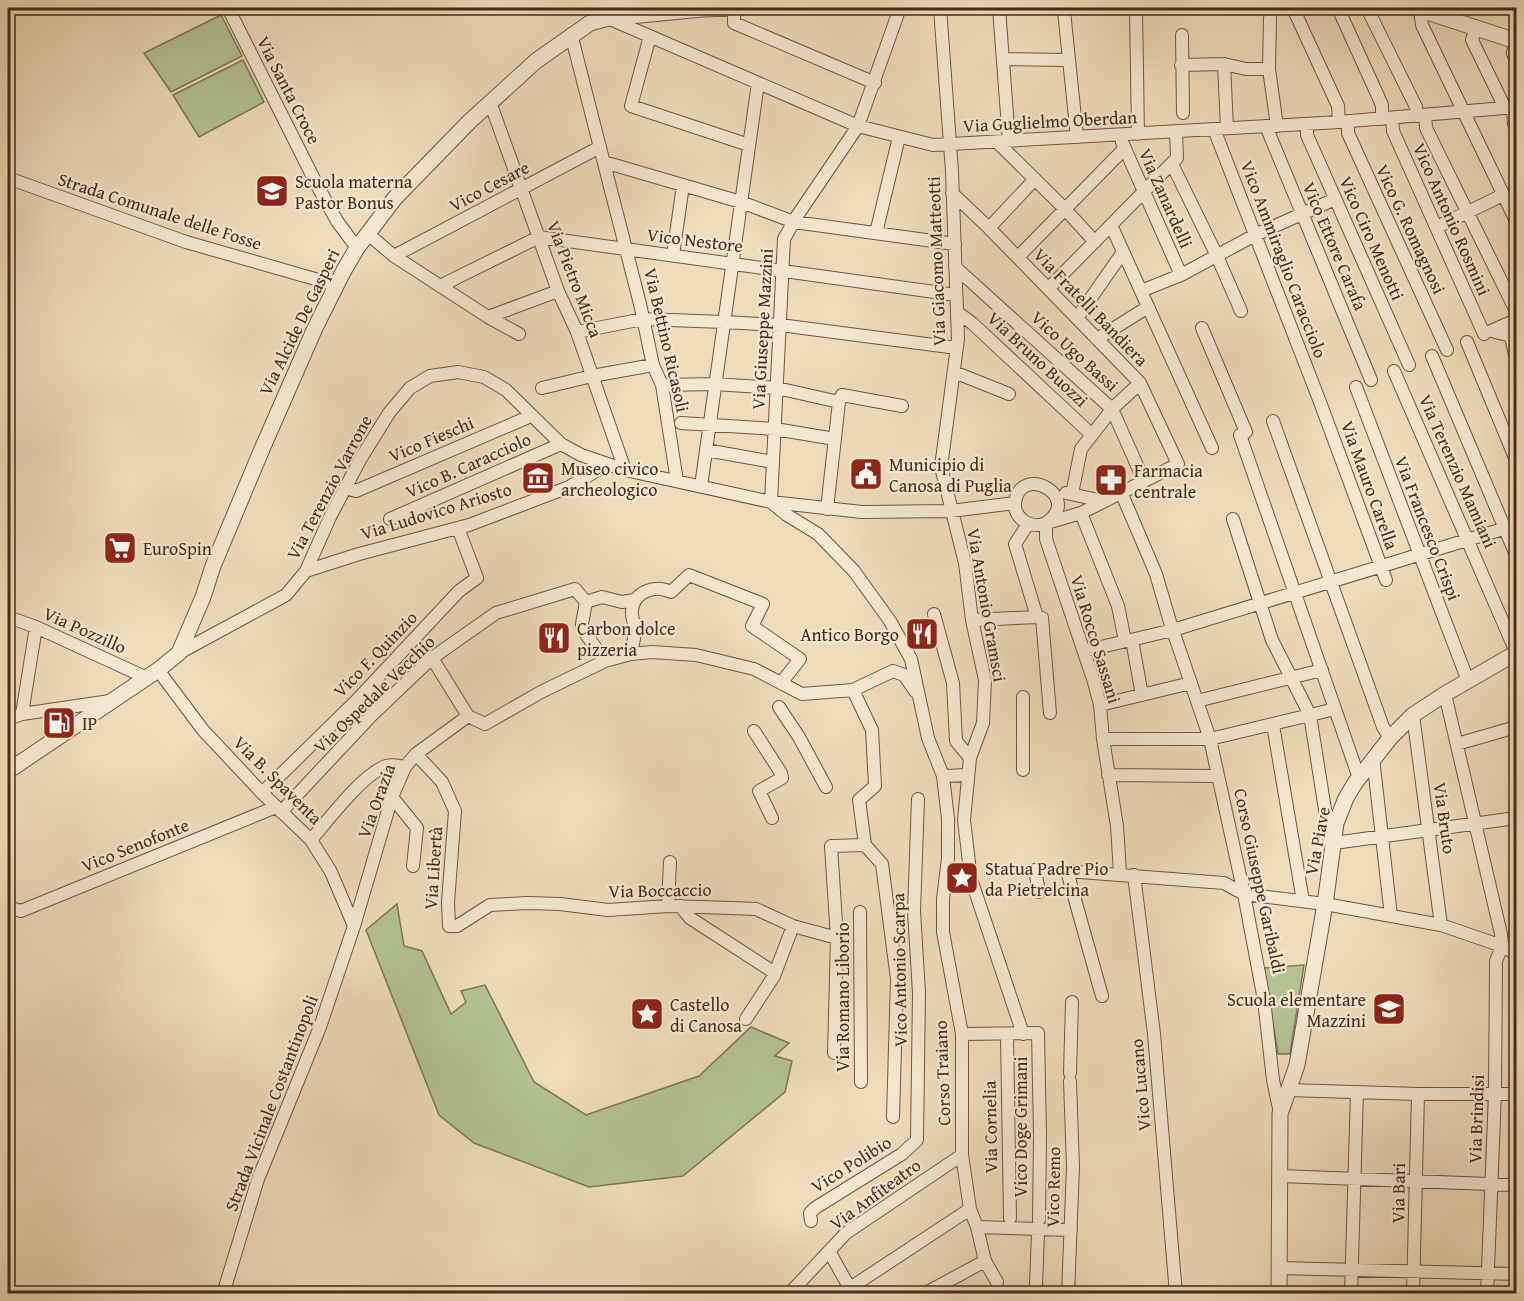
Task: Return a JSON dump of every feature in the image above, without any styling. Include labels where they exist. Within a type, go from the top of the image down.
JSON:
[{"type":"street","name":"Via Santa Croce","points":[[228,8],[317,186],[337,221],[357,248]]},
{"type":"street","name":"Via Alcide De Gasperi","points":[[179,653],[203,597],[213,566],[315,328],[357,248],[395,198],[490,102],[536,61],[571,34],[590,23],[609,18],[702,8],[739,8]]},
{"type":"street","points":[[734,8],[734,23],[875,83]]},
{"type":"street","name":"Via Giuseppe Mazzini","points":[[771,502],[784,239],[858,126],[900,8]]},
{"type":"street","name":"Via Giacomo Matteotti","points":[[940,8],[950,145],[957,312],[957,348],[941,467],[951,511]]},
{"type":"street","points":[[999,8],[1003,59],[1003,142],[1095,242]]},
{"type":"street","points":[[1136,8],[1138,134]]},
{"type":"street","name":"Vico G. Romagnosi","points":[[1293,8],[1447,350]]},
{"type":"street","name":"Vico Antonio Rosmini","points":[[1338,8],[1437,227],[1488,333]]},
{"type":"street","points":[[1367,8],[1516,310]]},
{"type":"street","points":[[1516,60],[1513,53],[1516,40],[1419,8],[1422,25],[1516,221]]},
{"type":"street","points":[[1064,11],[1077,137]]},
{"type":"street","name":"Via Guglielmo Oberdan","points":[[609,18],[858,126],[933,145],[1344,122],[1511,108]]},
{"type":"street","name":"Vico Ettore Carafa","points":[[1270,18],[1271,126],[1302,214],[1371,380]]},
{"type":"street","points":[[1476,27],[1472,39],[1511,108],[1516,129]]},
{"type":"street","name":"Via Bettino Ricasoli","points":[[571,34],[653,364],[662,385],[677,481]]},
{"type":"street","points":[[1182,35],[1183,113]]},
{"type":"street","points":[[650,36],[632,106],[749,145]]},
{"type":"street","points":[[1003,59],[1069,60]]},
{"type":"street","points":[[1181,65],[1224,64],[1246,69],[1269,69]]},
{"type":"street","name":"Vico Ammiraglio Caracciolo","points":[[1224,64],[1220,129],[1255,235],[1320,402]]},
{"type":"street","points":[[701,486],[758,83]]},
{"type":"street","name":"Via Pietro Micca","points":[[490,102],[558,291],[577,332],[625,471]]},
{"type":"street","name":"Vico Ciro Menotti","points":[[1307,124],[1307,135],[1409,365]]},
{"type":"street","points":[[1048,289],[1177,158],[1176,132]]},
{"type":"street","name":"Via Zanardelli","points":[[1120,135],[1181,275]]},
{"type":"street","points":[[876,233],[899,137]]},
{"type":"street","name":"Vico Cesare","points":[[394,256],[600,147]]},
{"type":"street","points":[[1018,257],[1125,148]]},
{"type":"street","points":[[604,162],[741,202],[794,222],[955,244]]},
{"type":"street","points":[[1172,164],[1241,311]]},
{"type":"street","name":"Strada Comunale delle Fosse","points":[[8,178],[186,242],[336,285]]},
{"type":"street","points":[[989,228],[1035,179]]},
{"type":"street","points":[[673,255],[683,185]]},
{"type":"street","name":"Via Fratelli Bandiera","points":[[952,193],[1018,257],[1140,383],[1178,464],[1144,481]]},
{"type":"street","points":[[1437,227],[1503,195]]},
{"type":"street","points":[[1141,291],[1181,275],[1255,235],[1335,199]]},
{"type":"street","points":[[1111,225],[1212,448]]},
{"type":"street","points":[[368,234],[394,256],[488,317],[519,334]]},
{"type":"street","points":[[440,286],[539,237]]},
{"type":"street","name":"Vico Nestore","points":[[539,237],[956,294]]},
{"type":"street","points":[[1077,318],[1123,252]]},
{"type":"street","name":"Vico Ugo Bassi","points":[[955,267],[1112,410],[1144,481]]},
{"type":"street","points":[[488,317],[558,291]]},
{"type":"street","points":[[1097,339],[1148,307]]},
{"type":"street","name":"Via Bruno Buozzi","points":[[957,312],[972,323],[1092,435]]},
{"type":"street","points":[[577,332],[643,319],[724,322],[780,325],[957,348]]},
{"type":"street","points":[[1488,333],[1516,320]]},
{"type":"street","points":[[1202,328],[1243,433],[1359,778]]},
{"type":"street","points":[[1488,333],[1514,337],[1516,359]]},
{"type":"street","points":[[1467,342],[1516,460]]},
{"type":"street","points":[[1432,356],[1511,527],[1516,555]]},
{"type":"street","points":[[542,388],[653,364]]},
{"type":"street","name":"Via Terenzio Mamiani","points":[[1394,371],[1516,653]]},
{"type":"street","name":"Via Terenzio Varrone","points":[[179,653],[286,595],[306,571],[361,458],[394,406],[410,388],[430,376],[458,372],[484,377],[506,390],[561,444],[581,455],[625,471],[771,502],[862,512],[951,511],[1015,503]]},
{"type":"street","points":[[954,372],[1009,394]]},
{"type":"street","points":[[1072,494],[1081,449],[1112,410],[1140,383]]},
{"type":"street","points":[[662,385],[715,384],[777,388],[839,402]]},
{"type":"street","name":"Via Francesco Crispi","points":[[1356,387],[1468,681]]},
{"type":"street","points":[[827,509],[839,402],[842,395],[902,406]]},
{"type":"street","name":"Via Mauro Carella","points":[[1320,402],[1386,580]]},
{"type":"street","name":"Vico Fieschi","points":[[346,488],[356,491],[531,416]]},
{"type":"street","points":[[1273,421],[1383,727],[1390,738]]},
{"type":"street","points":[[681,423],[775,429],[835,439]]},
{"type":"street","name":"Vico B. Caracciolo","points":[[390,519],[561,444]]},
{"type":"street","points":[[706,450],[773,462]]},
{"type":"street","name":"Via Ludovico Ariosto","points":[[306,571],[359,554],[458,528],[510,510],[569,487],[606,465]]},
{"type":"street","points":[[1103,501],[1051,490],[1041,484],[1029,485],[1019,492],[1015,503],[1020,518],[1028,524],[1040,525],[1081,513],[1144,481]]},
{"type":"street","points":[[1046,523],[1051,520],[1057,508],[1057,501],[1051,490]]},
{"type":"street","name":"Corso Giuseppe Garibaldi","points":[[1121,492],[1156,574],[1210,738],[1244,894],[1264,1000],[1280,1114],[1279,1293]]},
{"type":"street","name":"Corso Traiano","points":[[771,502],[818,534],[854,571],[890,621],[911,659],[928,738],[943,776],[948,819],[943,932],[962,1034],[962,1155],[970,1209],[986,1261],[997,1282]]},
{"type":"street","name":"Via Antonio Gramsci","points":[[951,511],[965,563],[972,620],[985,680],[983,723],[970,758],[967,775],[964,820],[971,879],[1023,1034]]},
{"type":"street","points":[[1081,513],[1118,606],[1142,695]]},
{"type":"street","points":[[1233,519],[1272,640],[1310,715],[1330,841],[1334,843],[1516,818]]},
{"type":"street","name":"Via Rocco Sassani","points":[[1046,523],[1046,539],[1100,705],[1108,776],[1117,826],[1120,873]]},
{"type":"street","points":[[1028,524],[1016,544],[1037,617]]},
{"type":"street","points":[[1084,651],[1173,630],[1511,527]]},
{"type":"street","name":"Vico F. Quinzio","points":[[261,793],[356,701],[459,591],[477,578],[458,528]]},
{"type":"street","points":[[631,654],[635,629],[631,613],[634,600],[645,591],[663,588],[671,592],[689,575],[763,604],[752,626],[800,659],[781,683]]},
{"type":"street","name":"Via Ospedale Vecchio","points":[[278,810],[432,658],[496,613],[575,589],[586,602],[602,597],[622,602],[634,600]]},
{"type":"street","points":[[586,602],[583,630],[606,660]]},
{"type":"street","points":[[934,614],[952,683],[956,741],[970,758]]},
{"type":"street","name":"Via Pozzillo","points":[[8,617],[153,674]]},
{"type":"street","points":[[972,620],[1042,618],[1050,712]]},
{"type":"street","points":[[22,714],[36,627]]},
{"type":"street","points":[[432,658],[468,716],[484,724],[541,692],[606,660],[652,652],[696,655],[754,669],[802,694],[853,690],[893,671],[904,675],[917,694]]},
{"type":"street","points":[[8,771],[153,674],[179,653]]},
{"type":"street","name":"Via Piave","points":[[1280,1114],[1297,1065],[1325,904],[1336,823],[1343,806],[1374,758],[1413,715],[1516,653]]},
{"type":"street","points":[[1197,701],[1322,670]]},
{"type":"street","name":"Via B. Spaventa","points":[[153,674],[261,793],[311,840],[331,872],[354,926]]},
{"type":"street","points":[[1100,705],[1191,683]]},
{"type":"street","points":[[853,690],[872,730],[875,786],[859,800],[865,845],[882,864],[897,979],[893,1117]]},
{"type":"street","points":[[1445,694],[1502,946]]},
{"type":"street","points":[[1023,697],[1023,770]]},
{"type":"street","points":[[8,718],[114,700]]},
{"type":"street","points":[[779,707],[799,737],[826,787]]},
{"type":"street","points":[[1103,739],[1210,738],[1335,709]]},
{"type":"street","name":"Via Bruto","points":[[1413,715],[1441,925]]},
{"type":"street","name":"Via Orazia","points":[[354,926],[392,797],[405,767],[416,754],[468,716]]},
{"type":"street","points":[[1273,725],[1303,902]]},
{"type":"street","points":[[1456,744],[1516,727]]},
{"type":"street","points":[[754,730],[781,773],[782,778],[759,791],[772,818]]},
{"type":"street","name":"Via Libertà","points":[[416,754],[442,782],[455,811],[448,891],[448,926]]},
{"type":"street","points":[[1374,758],[1391,916]]},
{"type":"street","points":[[311,840],[351,794],[377,771],[393,765],[405,767]]},
{"type":"street","points":[[943,776],[967,775]]},
{"type":"street","points":[[1108,776],[1218,776]]},
{"type":"street","points":[[392,797],[417,828],[413,866]]},
{"type":"street","name":"Vico Antonio Scarpa","points":[[917,1140],[919,993],[914,911],[918,799]]},
{"type":"street","name":"Vico Senofonte","points":[[8,905],[21,911],[278,810]]},
{"type":"street","points":[[948,819],[964,820]]},
{"type":"street","points":[[834,1053],[837,939],[831,846],[865,845]]},
{"type":"street","points":[[948,858],[969,855]]},
{"type":"street","points":[[670,862],[674,906],[775,973]]},
{"type":"street","points":[[1035,870],[1039,892]]},
{"type":"street","points":[[1101,996],[1067,871],[1134,874],[1224,883],[1244,894],[1325,904],[1441,925],[1502,946],[1516,954]]},
{"type":"street","name":"Vico Lucano","points":[[1134,874],[1154,1034],[1176,1293]]},
{"type":"street","name":"Via Boccaccio","points":[[448,926],[457,926],[490,905],[560,904],[608,910],[674,906],[756,909],[793,926],[837,939]]},
{"type":"street","name":"Via Romano Liborio","points":[[860,912],[861,1082]]},
{"type":"street","name":"Strada Vicinale Costantinopoli","points":[[223,1293],[258,1179],[320,1028],[354,926]]},
{"type":"street","points":[[746,1019],[775,973],[793,926]]},
{"type":"street","name":"Via Brindisi","points":[[1487,1293],[1495,1093],[1496,961],[1502,946]]},
{"type":"street","name":"Vico Remo","points":[[1068,1293],[1073,1167],[1070,1077],[1072,1002]]},
{"type":"street","name":"Vico Doge Grimani","points":[[1023,1034],[1038,1033],[1039,1220]]},
{"type":"street","points":[[962,1034],[1023,1034]]},
{"type":"street","name":"Via Cornelia","points":[[1006,1035],[1010,1218]]},
{"type":"street","points":[[1288,1090],[1516,1094]]},
{"type":"street","points":[[1351,1293],[1357,1092]]},
{"type":"street","name":"Via Bari","points":[[1413,1293],[1418,1094]]},
{"type":"street","name":"Vico Polibio","points":[[811,1221],[810,1213],[815,1208],[902,1154],[917,1140]]},
{"type":"street","name":"Via Anfiteatro","points":[[789,1293],[846,1233],[962,1155]]},
{"type":"street","points":[[1280,1176],[1516,1185]]},
{"type":"street","points":[[829,1251],[851,1291],[970,1209]]},
{"type":"street","points":[[977,1227],[1071,1230]]},
{"type":"street","points":[[1036,1285],[1038,1233]]},
{"type":"street","points":[[924,1293],[986,1261]]},
{"type":"street","points":[[1279,1268],[1516,1274]]},
{"type":"green space","points":[[221,15],[242,56],[171,92],[144,53]]},
{"type":"green space","points":[[243,60],[264,102],[199,137],[173,95]]},
{"type":"green space","points":[[397,904],[404,946],[422,951],[451,1014],[466,1002],[461,991],[485,985],[534,1082],[586,1115],[699,1076],[751,1027],[789,1043],[775,1056],[792,1061],[785,1092],[683,1176],[589,1187],[474,1143],[439,1115],[366,930]]},
{"type":"green space","points":[[1304,965],[1290,1054],[1278,1054],[1264,968]]},
{"type":"place","name":"Scuola materna Pastor Bonus","points":[[272,191]]},
{"type":"place","name":"Municipio di Canosa di Puglia","points":[[866,474]]},
{"type":"place","name":"Museo civico archeologico","points":[[538,478]]},
{"type":"place","name":"Farmacia centrale","points":[[1111,480]]},
{"type":"place","name":"EuroSpin","points":[[120,548]]},
{"type":"place","name":"Antico Borgo","points":[[922,634]]},
{"type":"place","name":"Carbon dolce pizzeria","points":[[554,638]]},
{"type":"place","name":"IP","points":[[59,723]]},
{"type":"place","name":"Statua Padre Pio da Pietrelcina","points":[[962,878]]},
{"type":"place","name":"Scuola elementare Mazzini","points":[[1389,1009]]},
{"type":"place","name":"Castello di Canosa","points":[[647,1014]]}]
